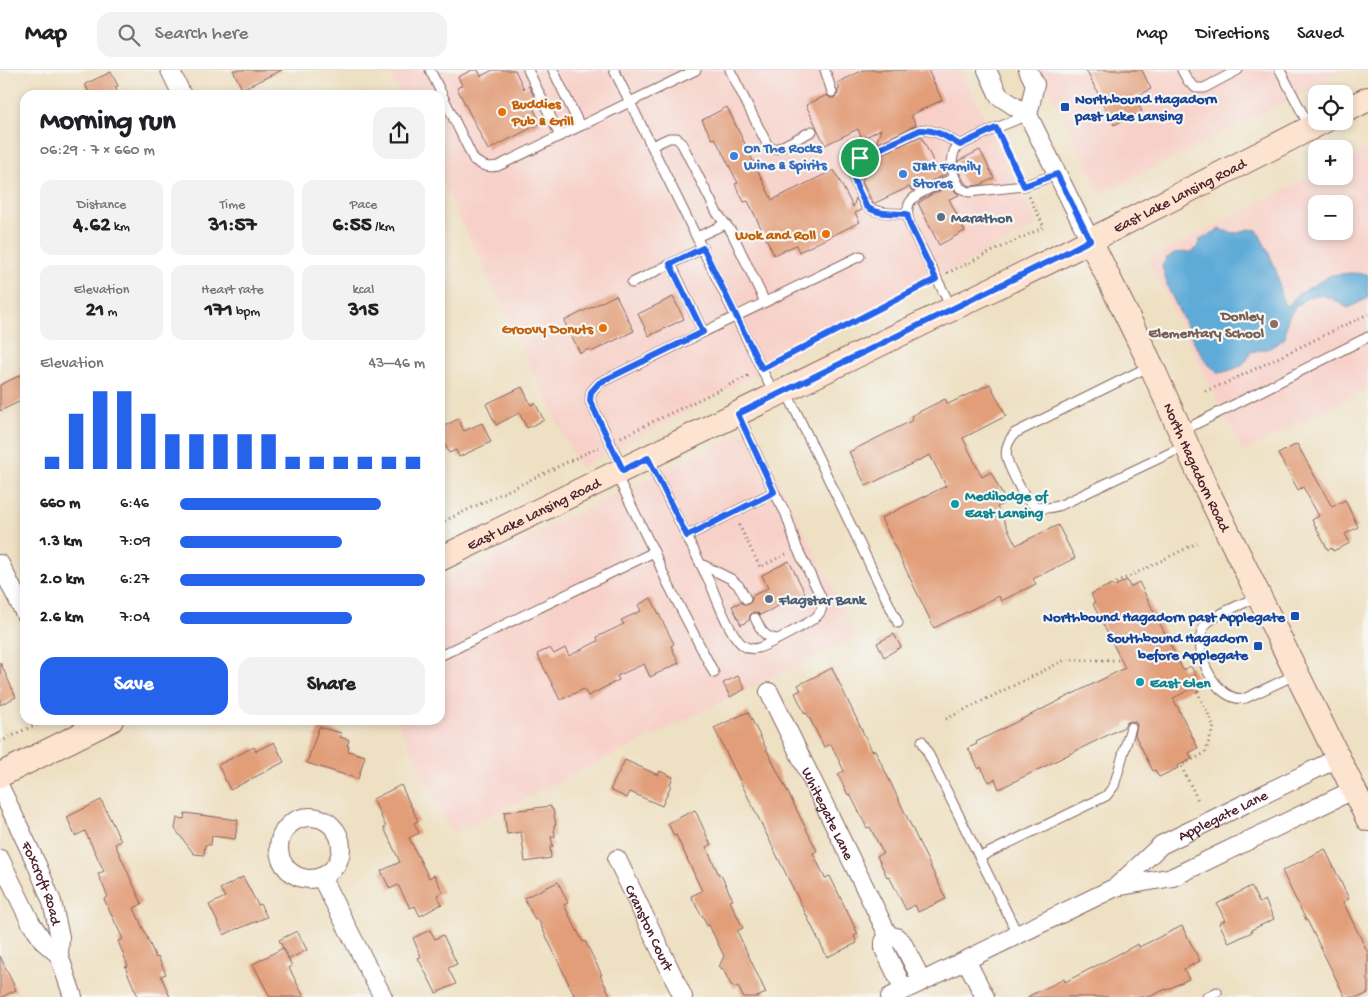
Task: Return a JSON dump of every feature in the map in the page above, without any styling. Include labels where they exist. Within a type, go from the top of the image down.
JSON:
[{"type":"main road","points":[[1353,106],[1368,99]]},
{"type":"main road","name":"East Lake Lansing Road","points":[[445,557],[1058,257],[1308,130]]},
{"type":"main road","name":"North Hagadorn Road","points":[[1090,240],[1152,365],[1204,484],[1368,820]]},
{"type":"main road","points":[[0,775],[81,727]]},
{"type":"street","points":[[170,70],[180,90]]},
{"type":"street","points":[[987,70],[999,96],[1028,115],[1035,84],[1028,70]]},
{"type":"street","name":"North Hagadorn Road","points":[[1028,115],[1090,240]]},
{"type":"street","points":[[0,564],[20,604]]},
{"type":"street","name":"Whitegate Lane","points":[[769,692],[888,935]]},
{"type":"street","name":"Applegate Lane","points":[[1116,887],[1161,845],[1338,758]]},
{"type":"street","name":"Foxcroft Road","points":[[0,787],[38,866],[52,902],[60,937],[59,955],[73,997]]},
{"type":"street","name":"Applegate Lane","points":[[897,994],[1116,887],[1173,877],[1353,790]]},
{"type":"street","name":"Foxcroft Road","points":[[0,859],[31,923],[44,942],[59,955]]},
{"type":"street","name":"Cranston Court","points":[[617,859],[683,997]]},
{"type":"street","points":[[321,877],[383,997]]},
{"type":"street","name":"Whitegate Lane","points":[[888,935],[896,936],[902,942],[922,981]]},
{"type":"street","name":"Whitegate Lane","points":[[888,935],[884,942],[884,950],[897,994]]},
{"type":"street","points":[[966,960],[986,997]]},
{"type":"lane","points":[[430,70],[440,90]]},
{"type":"lane","points":[[528,70],[560,136]]},
{"type":"lane","points":[[553,70],[580,126]]},
{"type":"lane","points":[[614,70],[762,369],[780,393],[898,623]]},
{"type":"lane","points":[[445,101],[474,160],[488,168],[498,166],[696,70]]},
{"type":"lane","points":[[730,70],[768,146],[773,149],[779,148],[812,131]]},
{"type":"lane","points":[[825,70],[832,92]]},
{"type":"lane","points":[[1182,70],[1188,81],[1196,88],[1204,88],[1238,70]]},
{"type":"lane","points":[[1280,70],[1308,112]]},
{"type":"lane","points":[[1028,115],[960,145],[954,151],[951,167],[954,178],[960,188],[969,192],[1024,186],[1057,174]]},
{"type":"lane","points":[[907,214],[875,211],[866,206],[853,176],[855,162],[920,130],[937,132],[960,145]]},
{"type":"lane","points":[[652,146],[669,138],[676,138],[682,144],[717,213],[731,231],[765,302]]},
{"type":"lane","points":[[952,309],[910,225],[907,214],[909,203],[915,196],[954,178]]},
{"type":"lane","points":[[697,237],[725,224]]},
{"type":"lane","points":[[632,283],[703,248]]},
{"type":"lane","points":[[714,673],[654,552],[620,472],[610,442],[590,401],[591,392],[599,383],[860,256]]},
{"type":"lane","points":[[670,264],[703,332]]},
{"type":"lane","points":[[1152,365],[1015,432],[1010,438],[1007,447],[1007,463],[1029,502],[1036,506],[1052,508],[1070,501],[1368,337]]},
{"type":"lane","points":[[648,458],[712,585],[717,602],[737,640],[749,649],[757,648],[776,639],[813,620],[823,605],[821,597],[797,548],[786,514],[738,414]]},
{"type":"lane","points":[[687,536],[774,492]]},
{"type":"lane","points":[[445,654],[654,552]]},
{"type":"lane","points":[[701,564],[731,579],[739,586],[746,599]]},
{"type":"lane","points":[[1258,596],[1212,619],[1201,633],[1200,646],[1203,659],[1212,678],[1220,689],[1233,698],[1240,699],[1297,674]]},
{"type":"lane","points":[[755,618],[768,638],[776,639]]},
{"type":"lane","points":[[980,858],[1106,796],[1114,786],[1131,726]]},
{"type":"lane","points":[[922,741],[1018,935]]},
{"type":"lane","points":[[1207,997],[1217,992]]},
{"type":"path","points":[[445,521],[762,369],[958,267],[1044,227],[996,128]]},
{"type":"path","points":[[1204,391],[1226,383],[1368,314]]},
{"type":"path","points":[[733,513],[760,567],[797,548]]},
{"type":"path","points":[[1116,583],[1197,543]]},
{"type":"path","points":[[946,719],[1065,660],[1121,660]]},
{"type":"path","points":[[1195,687],[1214,726],[1205,753],[1181,766],[1198,802]]},
{"type":"path","points":[[0,742],[37,725]]},
{"type":"shaded area","points":[[388,70],[961,70],[1037,225],[580,468],[445,187],[445,90],[398,90]]},
{"type":"shaded area","points":[[1039,70],[1347,70],[1317,85],[1308,85],[1308,90],[1101,194]]},
{"type":"shaded area","name":"Donley Elementary School","points":[[1368,148],[1368,388],[1243,452],[1148,259],[1308,178],[1308,185],[1353,185],[1353,156]]},
{"type":"shaded area","points":[[752,428],[857,636],[452,834],[399,725],[445,725],[445,578]]},
{"type":"water","points":[[1220,229],[1238,233],[1248,229],[1257,230],[1275,268],[1281,296],[1287,307],[1297,295],[1331,275],[1351,273],[1368,275],[1368,298],[1348,308],[1326,296],[1319,295],[1304,300],[1289,317],[1286,324],[1285,338],[1270,348],[1250,352],[1246,361],[1238,367],[1218,373],[1207,363],[1197,348],[1168,288],[1162,266],[1166,259],[1174,253],[1191,252],[1196,249],[1200,240]]},
{"type":"building","points":[[233,70],[282,70],[242,89]]},
{"type":"building","name":"Buddies Pub & Grill","points":[[472,70],[478,70],[481,76],[493,70],[515,70],[524,89],[529,86],[535,99],[530,102],[541,123],[488,150],[457,88],[462,85],[458,77]]},
{"type":"building","points":[[863,70],[928,70],[942,100],[911,115],[916,125],[876,144],[881,129],[862,139],[858,129],[825,145],[806,105],[827,95],[830,98],[834,98],[840,89],[837,83]]},
{"type":"building","points":[[1086,70],[1142,70],[1151,89],[1135,97],[1142,111],[1114,125]]},
{"type":"building","points":[[111,72],[118,86],[115,87],[116,90],[88,90],[85,84]]},
{"type":"building","points":[[727,107],[772,200],[834,170],[853,207],[856,198],[862,210],[855,213],[860,222],[799,252],[796,245],[774,255],[748,201],[744,202],[735,184],[738,183],[715,138],[712,139],[702,120]]},
{"type":"building","points":[[921,136],[938,171],[945,168],[947,174],[912,191],[909,187],[873,203],[862,182],[870,160]]},
{"type":"building","points":[[980,150],[994,178],[980,185],[970,186],[965,183],[961,176],[957,166],[958,161]]},
{"type":"building","points":[[952,186],[959,195],[949,199],[965,231],[939,245],[918,203],[932,194]]},
{"type":"building","points":[[616,295],[634,331],[591,352],[590,349],[580,353],[564,321]]},
{"type":"building","points":[[673,297],[684,319],[649,336],[638,314]]},
{"type":"building","points":[[20,375],[20,401],[0,411],[0,385]]},
{"type":"building","name":"Medilodge of East Lansing","points":[[990,384],[1006,416],[963,438],[982,477],[991,472],[1006,502],[997,507],[1016,545],[1058,525],[1075,558],[1033,579],[1036,584],[1001,601],[999,596],[934,628],[881,518],[946,486],[930,455],[866,486],[849,452],[913,420],[911,416],[945,399],[948,404]]},
{"type":"building","points":[[522,387],[531,405],[535,403],[544,420],[527,428],[519,413],[496,425],[486,404]]},
{"type":"building","points":[[458,419],[464,431],[482,423],[491,442],[459,457],[456,450],[449,453],[445,445],[445,426]]},
{"type":"building","points":[[1297,444],[1332,507],[1345,500],[1358,527],[1345,534],[1350,543],[1333,551],[1332,548],[1328,550],[1312,520],[1319,516],[1303,487],[1298,490],[1278,454]]},
{"type":"building","points":[[789,561],[805,593],[760,615],[753,612],[749,620],[741,625],[732,606],[741,602],[745,605],[749,604],[752,596],[768,588],[762,575]]},
{"type":"building","name":"East Glen","points":[[1127,580],[1130,587],[1139,582],[1183,670],[1191,666],[1200,685],[1173,698],[1198,748],[1189,753],[1192,759],[1159,777],[1155,770],[1153,771],[1135,735],[1137,725],[1135,722],[1130,721],[1124,727],[999,789],[995,779],[989,782],[981,767],[979,769],[968,748],[977,744],[976,742],[1125,668],[1093,604],[1095,603],[1091,594],[1112,584],[1113,587]]},
{"type":"building","points":[[651,598],[674,644],[671,646],[679,663],[650,677],[644,664],[617,676],[619,680],[588,696],[584,689],[560,700],[537,654],[550,648],[554,654],[565,648],[569,656],[598,641],[597,637],[624,624],[621,620],[641,611],[638,605]]},
{"type":"building","points":[[894,634],[901,647],[884,657],[877,643]]},
{"type":"building","points":[[0,662],[16,697],[0,705]]},
{"type":"building","points":[[832,668],[872,751],[875,750],[946,899],[918,912],[915,905],[906,910],[889,876],[887,877],[877,856],[883,853],[870,827],[867,828],[850,794],[848,795],[838,774],[844,771],[831,744],[824,747],[795,693],[801,690],[798,685]]},
{"type":"building","points":[[738,676],[745,689],[730,697],[723,683]]},
{"type":"building","points":[[748,712],[817,851],[813,853],[825,878],[830,876],[858,934],[854,936],[857,943],[827,957],[714,728]]},
{"type":"building","points":[[319,727],[341,733],[340,737],[349,740],[348,751],[365,756],[358,779],[307,763]]},
{"type":"building","points":[[274,742],[284,762],[230,790],[218,765],[254,747],[256,751]]},
{"type":"building","points":[[625,760],[658,775],[660,771],[673,777],[662,806],[630,792],[627,798],[610,790]]},
{"type":"building","points":[[401,785],[418,821],[414,823],[419,833],[409,838],[429,878],[434,875],[443,892],[437,895],[442,904],[420,916],[415,906],[410,908],[398,885],[390,889],[381,871],[400,862],[373,799]]},
{"type":"building","points":[[101,800],[121,841],[115,844],[142,904],[134,908],[156,958],[158,957],[166,974],[161,976],[170,997],[138,997],[125,967],[128,966],[118,941],[123,939],[104,899],[108,897],[98,874],[104,871],[85,831],[75,836],[67,817]]},
{"type":"building","points":[[551,806],[556,825],[554,825],[555,837],[551,837],[553,847],[550,847],[551,858],[525,862],[521,832],[507,834],[504,812]]},
{"type":"building","points":[[695,810],[711,845],[706,847],[733,900],[730,901],[743,928],[737,931],[766,993],[757,997],[743,997],[738,986],[734,988],[731,985],[723,969],[719,967],[724,956],[709,925],[707,926],[691,896],[702,891],[676,835],[674,836],[668,823]]},
{"type":"building","points":[[185,813],[238,820],[235,839],[212,836],[211,845],[205,845],[204,855],[194,854],[175,829],[177,818],[184,819]]},
{"type":"building","points":[[1325,849],[1349,899],[1343,902],[1368,953],[1368,993],[1360,997],[1345,997],[1282,871]]},
{"type":"building","points":[[243,877],[258,905],[260,904],[267,917],[224,935],[209,905],[225,897],[220,889]]},
{"type":"building","points":[[558,882],[568,903],[564,905],[583,942],[585,941],[611,997],[575,997],[538,919],[535,920],[524,898]]},
{"type":"building","points":[[1251,886],[1259,903],[1265,900],[1274,919],[1229,943],[1219,923],[1225,920],[1217,904]]},
{"type":"building","points":[[1182,926],[1200,961],[1184,969],[1189,979],[1166,990],[1149,997],[1027,997],[1064,979],[1065,982],[1138,944],[1139,947]]},
{"type":"building","points":[[430,930],[435,939],[443,935],[457,964],[448,968],[456,984],[436,993],[418,958],[421,957],[413,938]]},
{"type":"building","points":[[297,931],[307,950],[289,959],[279,940]]},
{"type":"building","points":[[283,948],[292,966],[289,968],[304,997],[270,997],[253,964]]},
{"type":"building","points":[[0,956],[16,990],[2,997],[0,997]]},
{"type":"place","name":"Northbound Hagadorn past Lake Lansing","points":[[1065,107]]},
{"type":"place","name":"Buddies Pub & Grill","points":[[502,112]]},
{"type":"place","name":"On The Rocks Wine & Spirits","points":[[734,156]]},
{"type":"place","name":"J&H Family Stores","points":[[903,174]]},
{"type":"place","name":"Marathon","points":[[941,217]]},
{"type":"place","name":"Wok and Roll","points":[[826,234]]},
{"type":"place","name":"Donley Elementary School","points":[[1274,324]]},
{"type":"place","name":"Groovy Donuts","points":[[603,328]]},
{"type":"place","name":"Medilodge of East Lansing","points":[[955,504]]},
{"type":"place","name":"Flagstar Bank","points":[[769,599]]},
{"type":"place","name":"Northbound Hagadorn past Applegate","points":[[1295,616]]},
{"type":"place","name":"Southbound Hagadorn before Applegate","points":[[1258,646]]},
{"type":"place","name":"East Glen","points":[[1140,682]]},
{"type":"route","points":[[996,128],[1024,186],[1057,174],[1090,240],[738,414],[774,492],[687,536],[648,458],[623,470],[590,401],[591,392],[599,383],[703,332],[670,264],[703,248],[762,369],[936,279],[910,225],[907,214],[875,211],[866,206],[853,176],[855,162],[860,158],[920,130],[937,132],[960,145],[996,128]]}]
